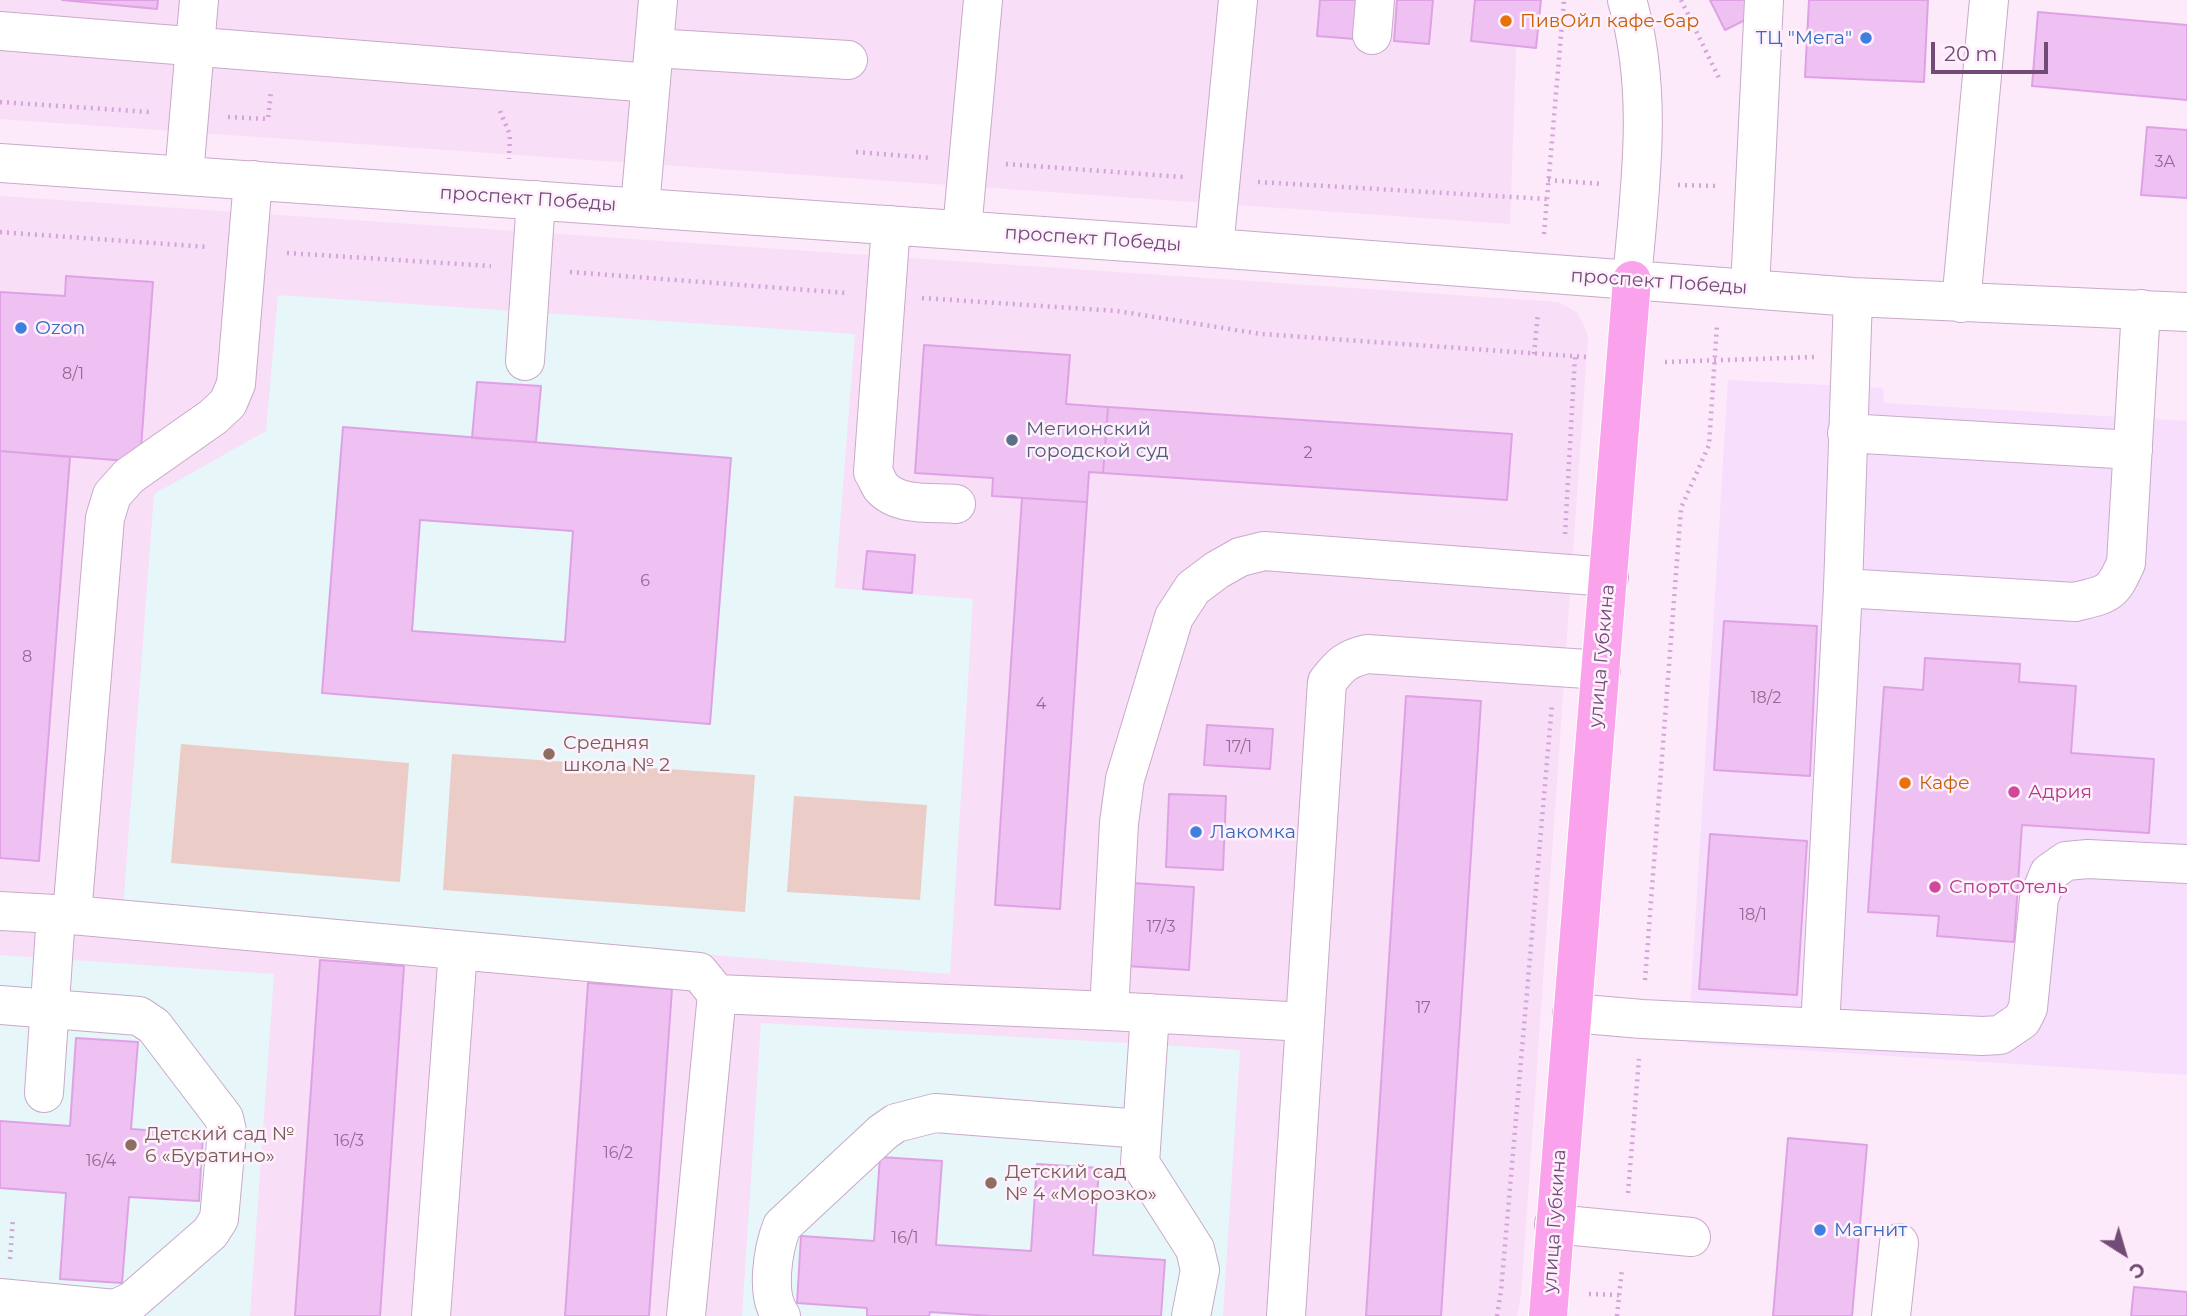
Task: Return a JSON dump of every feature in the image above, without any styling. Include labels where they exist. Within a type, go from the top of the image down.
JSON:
[{"type":"main road","name":"улица Губкина","points":[[1548,1315],[1632,280]]},
{"type":"street","points":[[184,175],[199,0]]},
{"type":"street","points":[[640,207],[658,0]]},
{"type":"street","points":[[962,230],[983,0]]},
{"type":"street","points":[[1214,248],[1238,0]]},
{"type":"street","name":"улица Губкина","points":[[1627,0],[1635,27],[1644,101],[1632,280]]},
{"type":"street","points":[[1750,289],[1764,0]]},
{"type":"street","points":[[1961,303],[1989,0]]},
{"type":"street","points":[[0,31],[195,46],[653,65],[848,60]]},
{"type":"street","name":"проспект Победы","points":[[0,163],[1214,248],[1853,297],[2187,312]]},
{"type":"street","points":[[44,1093],[50,1009],[64,915],[105,518],[112,495],[129,476],[228,404],[236,384],[253,180]]},
{"type":"street","points":[[525,361],[536,200]]},
{"type":"street","points":[[891,225],[873,472],[881,486],[892,496],[905,501],[956,504]]},
{"type":"street","points":[[1820,1028],[1843,588],[1853,297]]},
{"type":"street","points":[[1843,588],[2075,602],[2100,596],[2116,586],[2126,564],[2141,309]]},
{"type":"street","points":[[1847,433],[2133,450]]},
{"type":"street","points":[[1109,1011],[1119,823],[1125,779],[1174,617],[1193,588],[1240,557],[1264,551],[1609,577]]},
{"type":"street","points":[[1286,1316],[1327,682],[1338,667],[1350,658],[1367,654],[1601,670]]},
{"type":"street","points":[[1572,1013],[1642,1019],[2000,1035],[2022,1020],[2028,1008],[2039,898],[2049,873],[2066,861],[2088,859],[2187,864]]},
{"type":"street","points":[[0,911],[699,972],[717,995],[686,1316]]},
{"type":"street","points":[[430,1316],[457,950]]},
{"type":"street","points":[[717,995],[1305,1022]]},
{"type":"street","points":[[0,1005],[139,1016],[154,1026],[224,1118],[227,1131],[219,1219],[210,1233],[132,1301],[115,1308],[0,1298]]},
{"type":"street","points":[[1150,1013],[1140,1163],[1195,1249],[1200,1270],[1191,1316]]},
{"type":"street","points":[[780,1316],[772,1299],[775,1243],[782,1226],[896,1123],[935,1113],[1142,1129]]},
{"type":"street","points":[[1555,1224],[1691,1237]]},
{"type":"street","points":[[1891,1316],[1899,1244]]},
{"type":"path","points":[[1548,180],[1564,0]]},
{"type":"path","points":[[1681,0],[1719,77],[1719,90]]},
{"type":"path","points":[[0,232],[1117,311],[1261,334],[1534,354]]},
{"type":"path","points":[[1563,573],[1575,356]]},
{"type":"path","points":[[1618,1316],[1681,508],[1709,445],[1714,360],[1850,356]]},
{"type":"path","points":[[1497,1316],[1502,1291],[1556,667]]},
{"type":"shaded area","points":[[0,0],[1518,0],[1510,224],[0,119]]},
{"type":"shaded area","points":[[0,196],[1558,302],[1578,313],[1588,336],[1521,1295],[1517,1316],[0,1316]]},
{"type":"shaded area","name":"Средняя школа № 2","points":[[278,295],[855,334],[835,588],[973,599],[950,974],[123,908],[154,494],[266,431]]},
{"type":"shaded area","points":[[1728,380],[1883,388],[1884,403],[2187,421],[2187,1075],[1688,1043]]},
{"type":"shaded area","points":[[181,744],[409,763],[400,882],[171,863]]},
{"type":"shaded area","points":[[452,754],[755,775],[745,912],[443,890]]},
{"type":"shaded area","points":[[794,796],[927,805],[920,900],[787,892]]},
{"type":"shaded area","name":"Детский сад № 6 «Буратино»","points":[[0,955],[274,974],[250,1316],[0,1316]]},
{"type":"shaded area","name":"Детский сад № 4 «Морозко»","points":[[761,1023],[1240,1050],[1223,1316],[742,1316]]},
{"type":"building","points":[[62,0],[158,0],[157,9]]},
{"type":"building","points":[[1320,0],[1359,0],[1355,39],[1317,36]]},
{"type":"building","points":[[1397,0],[1433,0],[1429,44],[1394,41]]},
{"type":"building","name":"ПивОйл кафе-бар","points":[[1475,0],[1541,0],[1536,48],[1471,41]]},
{"type":"building","points":[[1710,0],[1746,0],[1753,16],[1725,30]]},
{"type":"building","name":"ТЦ \"Мега\"","points":[[1809,0],[1928,0],[1924,82],[1805,77]]},
{"type":"building","points":[[2038,12],[2187,25],[2187,100],[2032,86]]},
{"type":"building","points":[[2147,127],[2187,130],[2187,198],[2141,195]]},
{"type":"building","points":[[66,276],[153,282],[140,462],[0,451],[0,292],[65,296]]},
{"type":"building","name":"Мегионский городской суд","points":[[924,345],[1070,355],[1066,404],[1108,407],[1103,473],[1089,472],[1087,502],[992,496],[993,478],[915,473]]},
{"type":"building","points":[[477,382],[541,386],[536,442],[472,438]]},
{"type":"building","points":[[1108,407],[1512,434],[1507,500],[1103,473]]},
{"type":"building","points":[[343,427],[731,458],[710,724],[322,693]],"holes":[[[420,520],[573,531],[565,642],[412,631]]]},
{"type":"building","points":[[0,451],[70,457],[39,861],[0,858]]},
{"type":"building","points":[[1022,498],[1087,502],[1060,909],[995,905]]},
{"type":"building","points":[[867,551],[915,555],[912,593],[863,589]]},
{"type":"building","points":[[1724,621],[1817,626],[1810,776],[1714,770]]},
{"type":"building","name":"Адрия","points":[[1925,658],[2020,664],[2019,682],[2076,686],[2071,753],[2154,759],[2149,833],[2022,825],[2014,942],[1937,936],[1939,916],[1868,912],[1884,687],[1923,690]]},
{"type":"building","points":[[1406,696],[1481,701],[1441,1316],[1366,1316]]},
{"type":"building","points":[[1207,725],[1273,729],[1270,769],[1204,765]]},
{"type":"building","name":"Лакомка","points":[[1169,794],[1226,796],[1223,870],[1166,867]]},
{"type":"building","points":[[1710,834],[1807,841],[1797,995],[1699,989]]},
{"type":"building","points":[[1132,883],[1194,887],[1189,970],[1127,966]]},
{"type":"building","points":[[320,960],[404,966],[380,1316],[295,1316]]},
{"type":"building","points":[[588,983],[672,989],[649,1316],[565,1316]]},
{"type":"building","points":[[76,1038],[138,1042],[131,1129],[203,1134],[199,1201],[129,1197],[122,1283],[60,1279],[66,1193],[0,1188],[0,1121],[70,1126]]},
{"type":"building","name":"Магнит","points":[[1788,1138],[1867,1145],[1852,1316],[1773,1316]]},
{"type":"building","points":[[880,1157],[942,1161],[936,1245],[1031,1251],[1037,1164],[1099,1168],[1093,1255],[1165,1260],[1161,1316],[991,1316],[930,1312],[929,1316],[867,1316],[867,1308],[797,1303],[801,1236],[874,1241]]},
{"type":"building","points":[[2134,1287],[2187,1292],[2187,1316],[2131,1316]]},
{"type":"place","name":"ПивОйл кафе-бар","points":[[1506,21]]},
{"type":"place","name":"ТЦ \"Мега\"","points":[[1866,38]]},
{"type":"place","name":"Ozon","points":[[21,328]]},
{"type":"place","name":"Мегионский городской суд","points":[[1012,440]]},
{"type":"place","name":"Средняя школа № 2","points":[[549,754]]},
{"type":"place","name":"Кафе","points":[[1905,783]]},
{"type":"place","name":"Адрия","points":[[2014,792]]},
{"type":"place","name":"Лакомка","points":[[1196,832]]},
{"type":"place","name":"СпортОтель","points":[[1935,887]]},
{"type":"place","name":"Детский сад № 6 «Буратино»","points":[[131,1145]]},
{"type":"place","name":"Детский сад № 4 «Морозко»","points":[[991,1183]]},
{"type":"place","name":"Магнит","points":[[1820,1230]]}]
